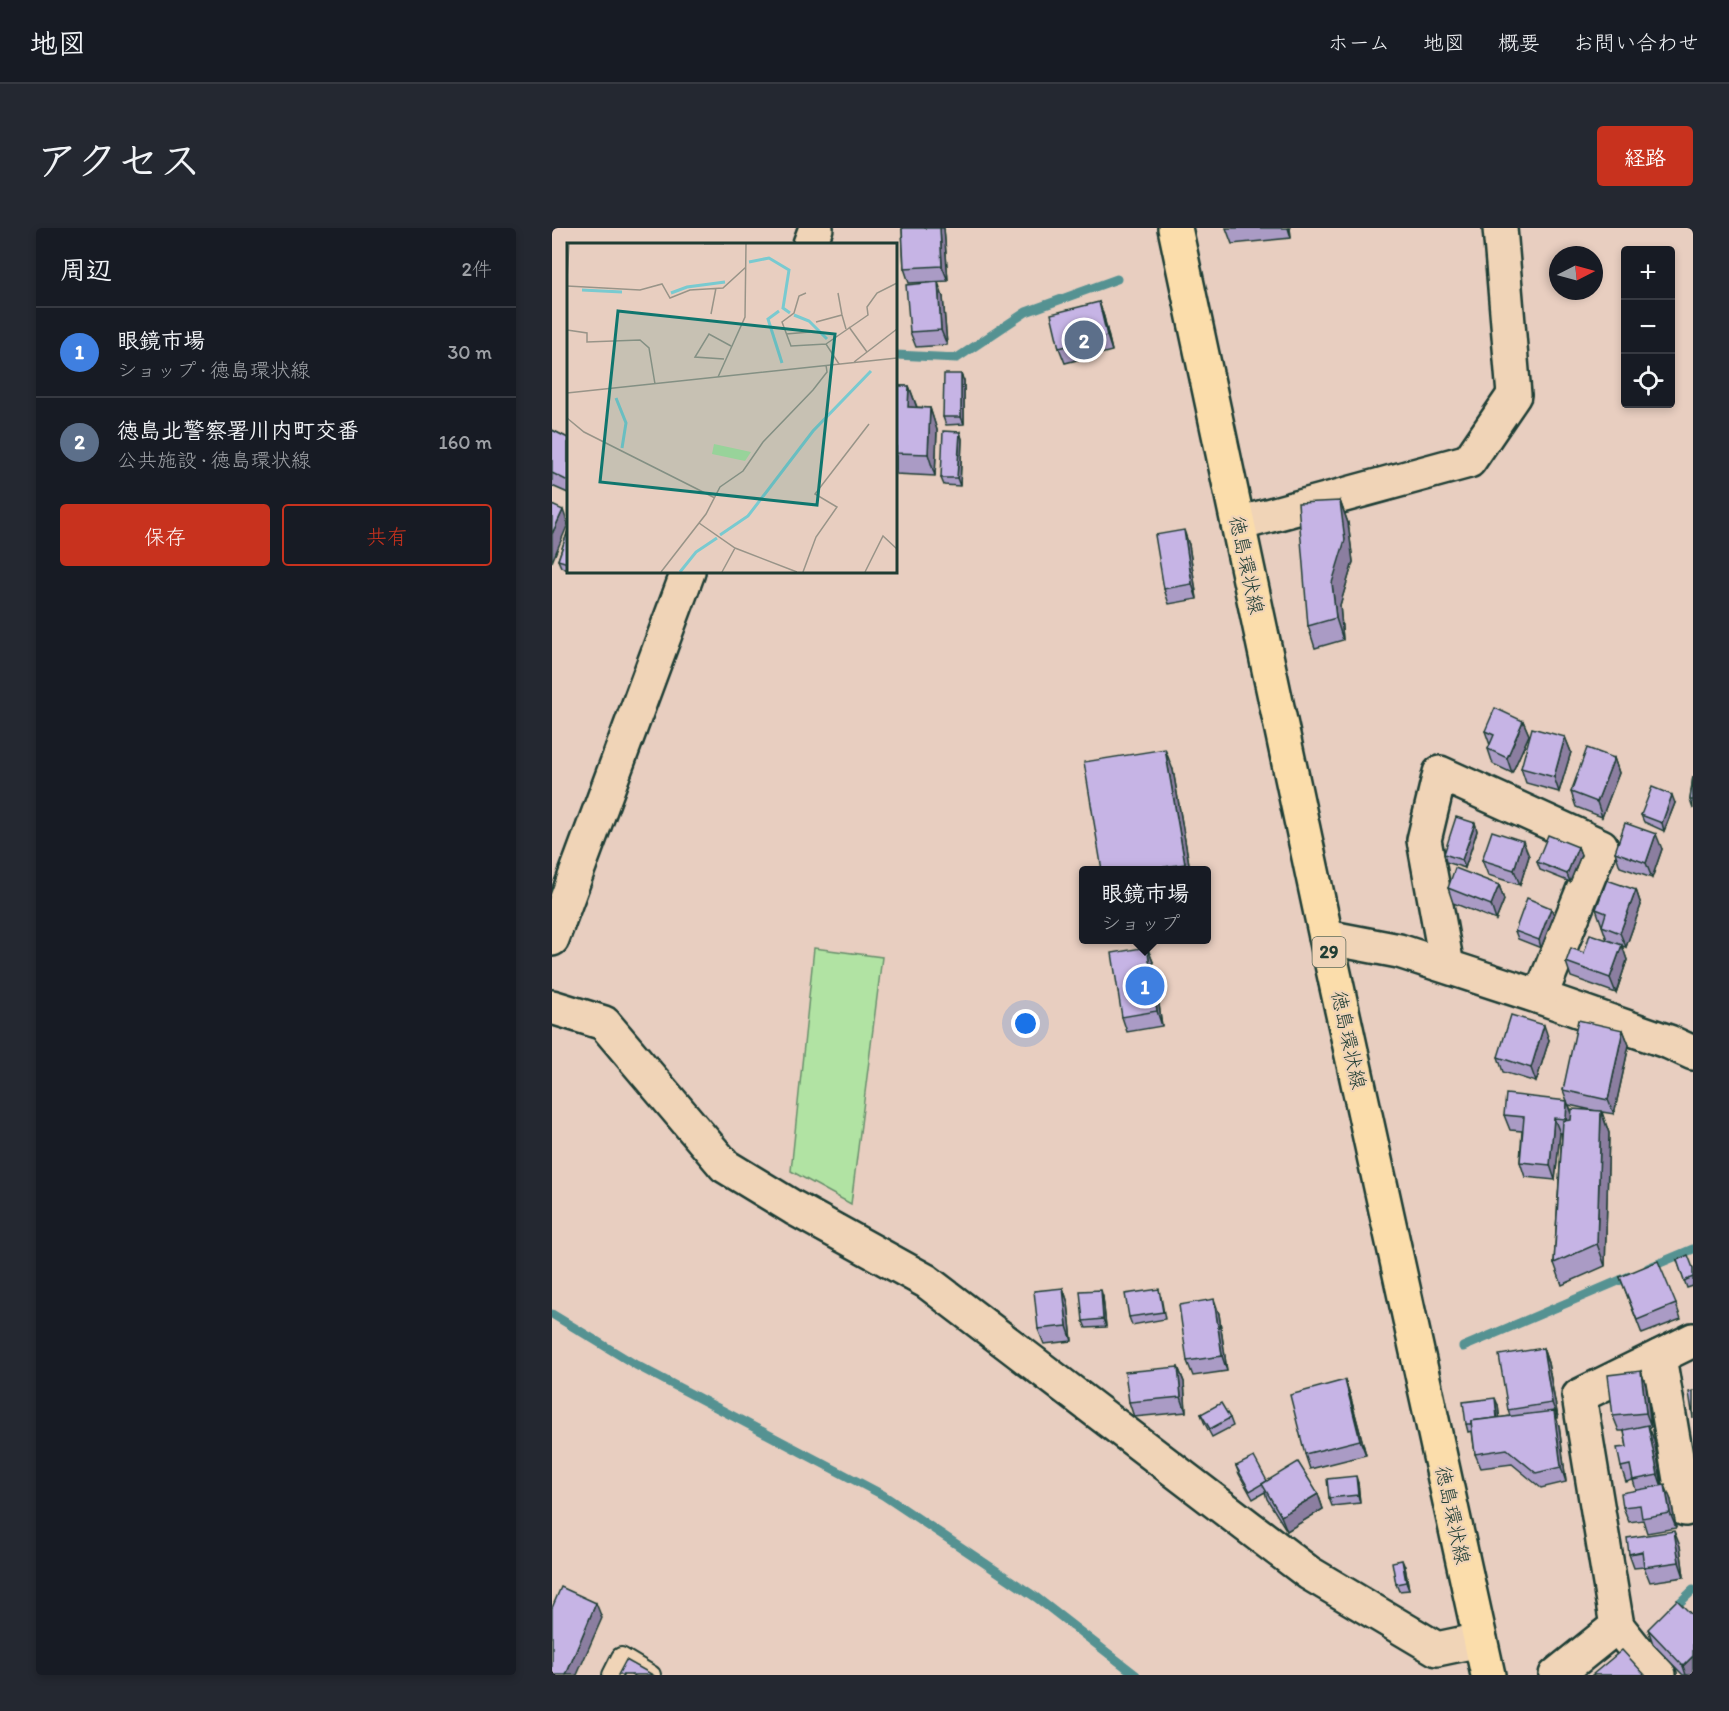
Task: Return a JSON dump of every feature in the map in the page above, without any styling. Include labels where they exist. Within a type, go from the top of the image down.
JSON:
[{"type":"main road","name":"徳島環状線","points":[[1175,228],[1326,937],[1488,1675]]},
{"type":"street","points":[[810,243],[816,228]]},
{"type":"street","points":[[1238,524],[1469,461],[1514,395],[1500,228]]},
{"type":"street","points":[[552,939],[688,573]]},
{"type":"street","points":[[1447,966],[1424,840],[1440,773],[1602,846],[1540,998]]},
{"type":"street","points":[[1326,937],[1399,951],[1447,966],[1669,1042],[1693,1053]]},
{"type":"street","points":[[552,1007],[604,1023],[725,1166],[794,1208],[926,1281],[1309,1573],[1437,1648],[1480,1640]]},
{"type":"street","points":[[1650,1666],[1617,1626],[1579,1396],[1693,1340]]},
{"type":"street","points":[[1659,1357],[1685,1509]]},
{"type":"street","points":[[1556,1675],[1617,1626]]},
{"type":"lane","points":[[612,1675],[621,1657],[651,1675]]},
{"type":"green space","points":[[814,948],[882,957],[851,1204],[791,1171]]},
{"type":"building","points":[[902,228],[940,228],[942,266],[904,268]]},
{"type":"building","points":[[938,282],[941,330],[910,332],[906,285]]},
{"type":"building","points":[[1099,302],[1107,336],[1059,348],[1051,314]]},
{"type":"building","points":[[944,374],[961,374],[961,417],[943,417]]},
{"type":"building","points":[[897,386],[909,386],[908,407],[930,408],[928,454],[897,453]]},
{"type":"building","points":[[552,430],[567,438],[567,480],[552,473]]},
{"type":"building","points":[[943,431],[960,432],[957,478],[941,478]]},
{"type":"building","points":[[1340,501],[1345,540],[1332,583],[1336,618],[1308,626],[1298,503]]},
{"type":"building","points":[[552,505],[563,510],[552,534]]},
{"type":"building","points":[[1184,530],[1192,584],[1164,589],[1155,535]]},
{"type":"building","points":[[567,534],[567,563],[558,560]]},
{"type":"building","points":[[1495,708],[1523,721],[1507,758],[1488,749],[1494,735],[1485,731]]},
{"type":"building","points":[[1532,728],[1565,737],[1554,777],[1521,768]]},
{"type":"building","points":[[1587,748],[1614,758],[1597,802],[1571,792]]},
{"type":"building","points":[[1165,749],[1185,864],[1101,866],[1084,762]]},
{"type":"building","points":[[1693,776],[1693,800],[1690,800]]},
{"type":"building","points":[[1652,787],[1672,795],[1662,823],[1641,815]]},
{"type":"building","points":[[1456,817],[1475,823],[1462,860],[1444,854]]},
{"type":"building","points":[[1625,823],[1656,834],[1646,863],[1615,852]]},
{"type":"building","points":[[1492,831],[1523,841],[1514,870],[1482,860]]},
{"type":"building","points":[[1548,835],[1578,847],[1567,874],[1537,862]]},
{"type":"building","points":[[1455,868],[1499,885],[1491,905],[1448,888]]},
{"type":"building","points":[[1607,880],[1636,890],[1620,933],[1602,926],[1606,913],[1596,909]]},
{"type":"building","points":[[1527,898],[1551,908],[1539,940],[1515,931]]},
{"type":"building","points":[[1590,934],[1622,945],[1610,978],[1566,962],[1571,948],[1584,953]]},
{"type":"building","points":[[1147,947],[1157,1011],[1122,1017],[1112,953]]},
{"type":"building","points":[[1511,1015],[1544,1025],[1531,1068],[1498,1057]]},
{"type":"building","points":[[1578,1020],[1623,1030],[1608,1100],[1563,1090]]},
{"type":"building","points":[[1506,1094],[1567,1101],[1566,1119],[1554,1118],[1550,1165],[1520,1162],[1524,1117],[1504,1115]]},
{"type":"building","points":[[1572,1109],[1601,1111],[1597,1244],[1554,1263],[1563,1121],[1571,1120]]},
{"type":"building","points":[[1688,1255],[1693,1268],[1693,1277],[1684,1281],[1677,1260]]},
{"type":"building","points":[[1658,1261],[1676,1304],[1637,1320],[1620,1277]]},
{"type":"building","points":[[1063,1288],[1067,1326],[1038,1329],[1034,1291]]},
{"type":"building","points":[[1159,1289],[1163,1312],[1129,1317],[1125,1294]]},
{"type":"building","points":[[1101,1290],[1103,1319],[1083,1321],[1080,1291]]},
{"type":"building","points":[[1214,1299],[1222,1356],[1187,1361],[1179,1305]]},
{"type":"building","points":[[1543,1348],[1552,1403],[1508,1410],[1499,1355]]},
{"type":"building","points":[[1178,1367],[1181,1397],[1129,1402],[1125,1372]]},
{"type":"building","points":[[1641,1371],[1646,1413],[1613,1416],[1608,1375]]},
{"type":"building","points":[[1345,1380],[1360,1440],[1305,1454],[1290,1395]]},
{"type":"building","points":[[1693,1391],[1693,1418],[1689,1392]]},
{"type":"building","points":[[1495,1398],[1497,1418],[1471,1421],[1471,1424],[1466,1424],[1463,1402]]},
{"type":"building","points":[[1221,1403],[1230,1418],[1210,1429],[1201,1414]]},
{"type":"building","points":[[1554,1411],[1561,1467],[1536,1473],[1507,1449],[1475,1454],[1471,1421]]},
{"type":"building","points":[[1648,1425],[1658,1475],[1633,1480],[1630,1465],[1621,1467],[1617,1448],[1627,1447],[1624,1430]]},
{"type":"building","points":[[1254,1457],[1267,1481],[1250,1491],[1236,1466]]},
{"type":"building","points":[[1298,1462],[1318,1494],[1281,1516],[1262,1484]]},
{"type":"building","points":[[1356,1476],[1358,1495],[1329,1498],[1327,1479]]},
{"type":"building","points":[[1665,1485],[1670,1513],[1642,1518],[1640,1505],[1623,1507],[1621,1493]]},
{"type":"building","points":[[1674,1531],[1679,1562],[1644,1567],[1642,1551],[1629,1554],[1627,1538]]},
{"type":"building","points":[[1402,1560],[1406,1582],[1396,1584],[1392,1562]]},
{"type":"building","points":[[561,1587],[596,1603],[566,1675],[552,1675],[552,1608]]},
{"type":"building","points":[[1677,1600],[1693,1616],[1693,1656],[1683,1666],[1648,1629]]},
{"type":"building","points":[[1622,1650],[1645,1675],[1592,1675]]},
{"type":"building","points":[[626,1660],[653,1675],[618,1675]]},
{"type":"waterway","points":[[897,355],[957,358],[1026,312],[1117,279]]},
{"type":"waterway","points":[[1648,1268],[1693,1249]]},
{"type":"waterway","points":[[1463,1347],[1630,1276]]},
{"type":"waterway","points":[[552,1314],[636,1365],[883,1495],[1037,1598],[1136,1675]]},
{"type":"waterway","points":[[1671,1611],[1693,1590]]},
{"type":"place","name":"徳島北警察署川内町交番","points":[[1084,340]]},
{"type":"place","name":"眼鏡市場","points":[[1145,986]]}]
